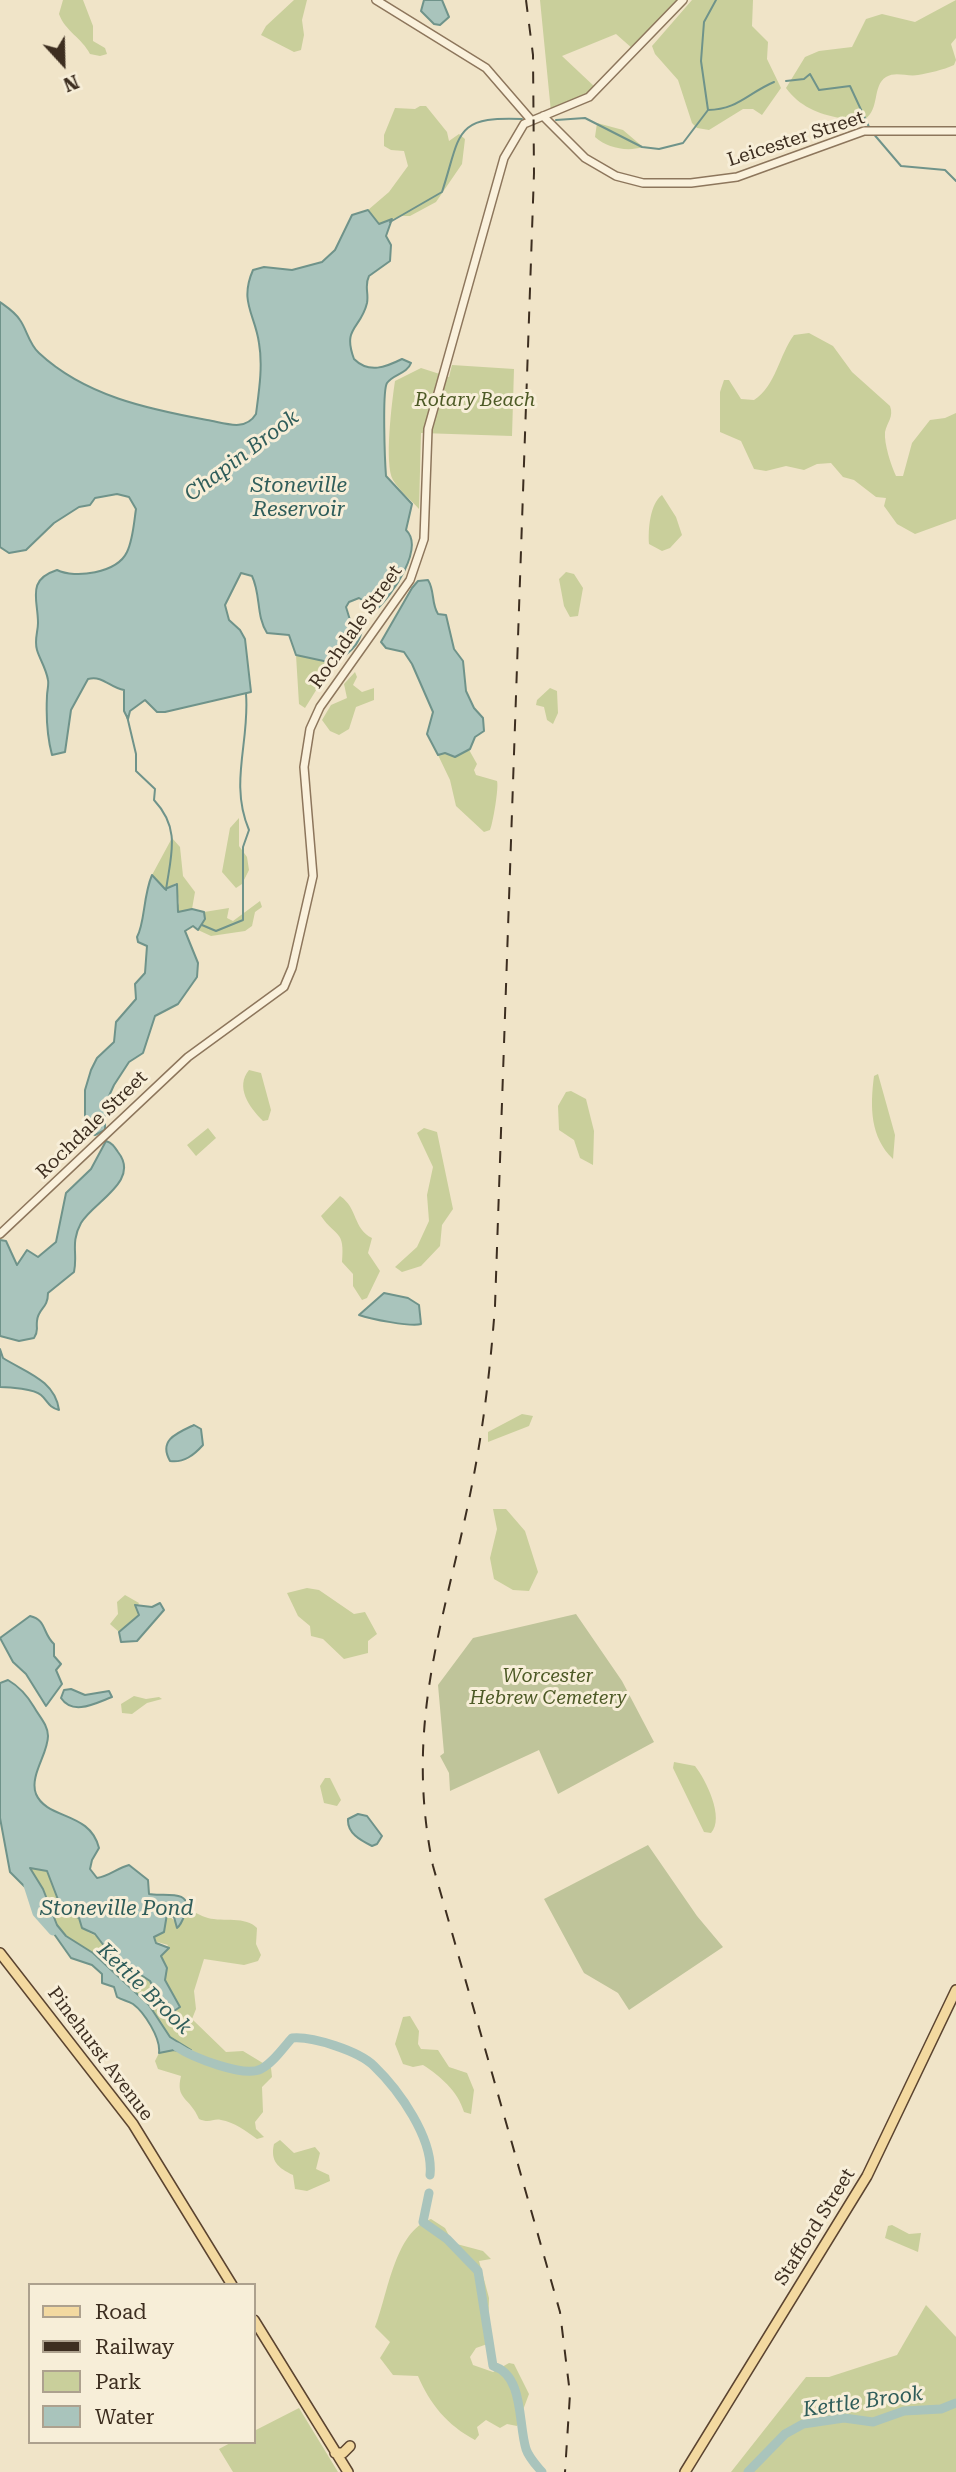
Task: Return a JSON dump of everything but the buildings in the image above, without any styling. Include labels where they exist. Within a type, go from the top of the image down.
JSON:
[{"type":"main road","name":"Pinehurst Avenue","points":[[0,1953],[113,2096],[231,2283]]},
{"type":"main road","name":"Stafford Street","points":[[685,2472],[867,2176],[956,1990]]},
{"type":"main road","points":[[256,2323],[348,2472]]},
{"type":"main road","points":[[335,2452],[343,2453],[350,2446]]},
{"type":"street","points":[[376,0],[486,68],[531,120],[589,97],[683,0]]},
{"type":"street","name":"Leicester Street","points":[[543,116],[585,158],[616,176],[643,183],[691,183],[737,177],[830,141],[870,130],[956,131]]},
{"type":"street","name":"Rochdale Street","points":[[0,1234],[194,1052],[276,996],[288,980],[313,876],[304,767],[310,729],[320,707],[410,580],[420,559],[425,530],[428,429],[504,158],[516,134],[531,120]]},
{"type":"green space","points":[[63,0],[83,0],[93,26],[93,41],[105,48],[107,54],[90,54],[65,25],[59,14]]},
{"type":"green space","points":[[294,0],[307,0],[302,20],[304,35],[301,50],[294,52],[261,35],[266,26]]},
{"type":"green space","points":[[540,0],[678,0],[633,49],[616,34],[562,56],[596,88],[589,96],[551,112]]},
{"type":"green space","points":[[692,0],[753,0],[752,26],[768,42],[767,59],[781,88],[762,115],[753,109],[743,109],[709,130],[697,128],[692,123],[678,80],[655,54],[652,46]]},
{"type":"green space","points":[[956,0],[956,38],[951,44],[956,60],[954,65],[918,75],[894,74],[886,77],[879,86],[870,115],[865,119],[852,122],[817,111],[797,100],[786,88],[805,57],[819,51],[852,47],[866,19],[882,14],[915,22]]},
{"type":"green space","points":[[426,106],[447,132],[449,141],[459,134],[465,139],[462,164],[436,202],[410,216],[401,216],[379,224],[368,210],[389,192],[408,166],[404,151],[391,150],[384,146],[384,135],[395,108],[415,109]]},
{"type":"green space","points":[[597,123],[623,130],[643,147],[624,149],[605,144],[595,137]]},
{"type":"green space","points":[[809,333],[833,346],[852,372],[890,406],[891,416],[885,437],[896,476],[903,476],[912,443],[930,420],[956,413],[956,519],[915,534],[897,524],[884,506],[886,498],[876,497],[854,480],[843,477],[831,463],[817,464],[804,470],[786,466],[766,471],[754,469],[741,441],[720,432],[720,392],[724,380],[729,380],[741,399],[754,400],[772,379],[794,335]]},
{"type":"green space","name":"Rotary Beach","points":[[452,365],[514,369],[512,436],[421,433],[419,509],[396,484],[390,472],[390,432],[395,381],[421,368],[449,377]]},
{"type":"green space","points":[[662,495],[676,517],[682,535],[670,548],[662,551],[649,544],[649,538],[652,511]]},
{"type":"green space","points":[[566,572],[574,574],[583,588],[578,616],[570,617],[564,606],[559,579]]},
{"type":"green space","points":[[296,655],[333,663],[305,708],[299,704]]},
{"type":"green space","points":[[355,672],[357,677],[353,685],[362,692],[374,688],[374,700],[356,707],[349,729],[339,735],[330,731],[322,720],[331,705],[347,698],[344,684]]},
{"type":"green space","points":[[550,688],[557,691],[558,713],[553,724],[547,720],[544,707],[536,705],[537,700]]},
{"type":"green space","points":[[468,748],[477,764],[474,770],[476,775],[497,781],[490,830],[484,832],[456,806],[450,780],[438,755]]},
{"type":"green space","points":[[239,818],[239,846],[247,857],[249,870],[242,884],[236,888],[222,872],[230,828]]},
{"type":"green space","points":[[172,838],[180,847],[183,876],[195,892],[192,909],[183,913],[176,910],[179,903],[176,883],[165,889],[152,875]]},
{"type":"green space","points":[[260,901],[262,907],[255,912],[252,926],[245,931],[211,936],[198,930],[205,919],[204,912],[229,908],[227,918],[233,921]]},
{"type":"green space","points":[[249,1070],[261,1073],[271,1110],[268,1120],[263,1121],[246,1097],[243,1083]]},
{"type":"green space","points":[[878,1074],[895,1135],[893,1159],[880,1141],[873,1121],[874,1076]]},
{"type":"green space","points":[[571,1091],[586,1099],[594,1131],[593,1165],[580,1158],[574,1140],[559,1130],[558,1106],[566,1092]]},
{"type":"green space","points":[[208,1128],[216,1138],[196,1156],[187,1145]]},
{"type":"green space","points":[[424,1128],[437,1132],[453,1209],[442,1225],[440,1246],[421,1266],[402,1272],[395,1267],[417,1247],[429,1221],[427,1195],[433,1167],[417,1133]]},
{"type":"green space","points":[[340,1196],[350,1206],[362,1229],[372,1238],[368,1253],[380,1271],[367,1298],[362,1300],[353,1286],[353,1274],[342,1262],[341,1239],[321,1216]]},
{"type":"green space","points":[[522,1414],[533,1416],[529,1426],[488,1442],[488,1432]]},
{"type":"green space","points":[[493,1509],[506,1509],[525,1531],[538,1572],[529,1591],[513,1590],[494,1579],[490,1558],[497,1529]]},
{"type":"green space","points":[[307,1588],[319,1590],[354,1614],[365,1612],[377,1634],[368,1641],[368,1653],[344,1659],[323,1639],[311,1636],[310,1626],[298,1616],[287,1593]]},
{"type":"green space","points":[[125,1595],[139,1603],[136,1609],[139,1613],[134,1622],[119,1632],[110,1624],[118,1614],[117,1602]]},
{"type":"green space","name":"Worcester Hebrew Cemetery","points":[[576,1614],[622,1681],[654,1742],[558,1794],[539,1750],[450,1791],[449,1773],[440,1756],[444,1753],[438,1685],[473,1638]]},
{"type":"green space","points":[[134,1696],[162,1699],[147,1703],[132,1714],[122,1713],[121,1704]]},
{"type":"green space","points":[[674,1762],[695,1766],[704,1780],[715,1809],[715,1826],[711,1833],[704,1832],[673,1768]]},
{"type":"green space","points":[[325,1778],[330,1778],[341,1800],[337,1806],[324,1803],[320,1786]]},
{"type":"green space","points":[[648,1845],[697,1916],[723,1947],[629,2010],[618,1993],[584,1973],[544,1899]]},
{"type":"green space","points":[[33,1867],[47,1871],[65,1914],[79,1918],[88,1932],[100,1938],[111,1955],[150,1981],[161,2003],[178,2002],[165,1980],[167,1968],[161,1956],[168,1945],[154,1941],[154,1937],[164,1932],[167,1914],[180,1926],[187,1908],[208,1918],[247,1922],[257,1928],[256,1944],[261,1955],[258,1961],[244,1965],[204,1959],[194,1991],[196,2009],[192,2019],[226,2052],[243,2051],[271,2068],[272,2077],[262,2087],[263,2112],[255,2122],[256,2129],[264,2137],[257,2139],[226,2121],[199,2119],[180,2090],[181,2076],[158,2069],[155,2061],[159,2053],[174,2050],[187,2053],[170,2037],[149,2005],[93,1953],[66,1936],[57,1925],[43,1889],[30,1870]]},
{"type":"green space","points":[[410,2016],[419,2031],[418,2044],[421,2049],[438,2050],[449,2067],[467,2073],[474,2090],[471,2114],[464,2112],[453,2091],[429,2069],[423,2065],[413,2067],[403,2064],[395,2044],[403,2017]]},
{"type":"green space","points":[[280,2140],[294,2153],[315,2147],[320,2153],[316,2169],[329,2175],[330,2181],[307,2191],[295,2189],[293,2175],[279,2167],[274,2159],[274,2144]]},
{"type":"green space","points":[[431,2219],[445,2228],[453,2243],[483,2251],[491,2259],[479,2261],[489,2298],[488,2331],[493,2342],[476,2348],[470,2357],[473,2365],[493,2372],[509,2363],[514,2364],[529,2394],[517,2426],[507,2424],[500,2428],[486,2420],[477,2427],[479,2435],[475,2440],[456,2428],[440,2413],[418,2376],[393,2375],[380,2358],[390,2342],[375,2327],[394,2266],[408,2237]]},
{"type":"green space","points":[[892,2225],[909,2234],[921,2233],[918,2252],[885,2238],[888,2226]]},
{"type":"green space","points":[[926,2305],[956,2337],[956,2472],[731,2472],[806,2377],[829,2377],[897,2355]]},
{"type":"green space","points":[[299,2408],[338,2472],[233,2472],[219,2449],[228,2444],[256,2444],[256,2430]]},
{"type":"water","points":[[424,0],[442,0],[449,17],[440,25],[434,24],[421,11]]},
{"type":"water","name":"Stoneville Reservoir","points":[[368,210],[379,224],[392,219],[386,236],[391,245],[390,261],[369,276],[367,303],[351,334],[354,359],[372,368],[402,359],[411,363],[406,370],[387,383],[385,389],[386,476],[412,504],[406,530],[411,538],[412,548],[398,583],[377,609],[359,598],[349,602],[346,607],[350,620],[362,628],[361,634],[352,649],[333,663],[296,655],[289,635],[267,633],[261,620],[252,576],[241,573],[225,605],[229,620],[245,639],[251,692],[165,712],[157,712],[145,700],[130,711],[128,719],[124,711],[124,690],[102,680],[88,679],[71,710],[65,752],[52,755],[47,718],[48,680],[36,646],[37,585],[47,574],[57,570],[84,574],[105,569],[122,559],[129,547],[136,509],[129,497],[117,494],[95,498],[90,505],[79,507],[54,523],[26,550],[9,553],[0,547],[0,302],[18,317],[39,353],[76,380],[140,405],[240,425],[251,420],[256,414],[260,378],[259,343],[247,291],[253,270],[264,267],[292,270],[322,262],[335,250],[352,215]]},
{"type":"water","points":[[428,580],[436,610],[438,614],[446,615],[454,649],[463,661],[466,691],[474,708],[483,718],[484,731],[475,737],[470,749],[455,757],[445,753],[438,755],[427,734],[433,712],[412,664],[404,652],[386,648],[381,642],[412,588],[418,581]]},
{"type":"water","points":[[152,875],[165,889],[177,884],[178,912],[192,909],[204,912],[205,919],[198,930],[193,926],[185,931],[198,963],[197,977],[178,1004],[155,1016],[143,1053],[129,1062],[109,1096],[111,1109],[105,1115],[105,1130],[95,1135],[87,1131],[85,1125],[85,1090],[97,1058],[114,1042],[116,1022],[136,999],[135,984],[145,973],[147,946],[138,942],[137,937]]},
{"type":"water","points":[[106,1141],[118,1152],[124,1163],[124,1172],[120,1182],[81,1223],[75,1243],[74,1272],[48,1293],[39,1313],[34,1338],[19,1341],[0,1336],[0,1240],[6,1241],[17,1265],[27,1250],[38,1257],[56,1242],[66,1193],[91,1169]]},
{"type":"water","points":[[384,1293],[408,1298],[419,1305],[421,1324],[400,1324],[359,1315]]},
{"type":"water","points":[[0,1349],[3,1358],[38,1378],[52,1391],[59,1410],[50,1406],[38,1393],[0,1387]]},
{"type":"water","points":[[194,1425],[201,1429],[203,1445],[188,1458],[170,1461],[166,1448],[168,1442],[176,1434]]},
{"type":"water","points":[[160,1603],[164,1610],[137,1641],[121,1642],[119,1632],[139,1615],[135,1605],[152,1607]]},
{"type":"water","points":[[30,1616],[42,1624],[54,1644],[54,1656],[61,1664],[56,1670],[62,1684],[46,1706],[26,1674],[13,1662],[0,1638]]},
{"type":"water","name":"Stoneville Pond","points":[[8,1680],[20,1688],[29,1699],[48,1732],[35,1780],[36,1794],[49,1808],[78,1822],[94,1836],[99,1848],[90,1869],[97,1878],[129,1865],[148,1880],[149,1894],[175,1895],[185,1900],[187,1905],[180,1925],[177,1928],[174,1917],[167,1914],[164,1932],[154,1937],[156,1943],[169,1948],[161,1956],[167,1968],[165,1980],[180,2007],[174,2011],[161,2003],[150,1981],[111,1955],[95,1934],[82,1928],[79,1918],[62,1910],[47,1871],[30,1868],[43,1889],[57,1925],[66,1936],[93,1953],[149,2005],[170,2037],[191,2050],[187,2053],[174,2050],[159,2053],[155,2033],[142,2013],[133,2004],[117,1997],[114,1987],[102,1983],[102,1974],[92,1965],[71,1958],[47,1924],[31,1893],[10,1872],[0,1818],[0,1683]]},
{"type":"water","points":[[71,1689],[85,1695],[109,1691],[112,1697],[85,1707],[72,1706],[61,1698],[64,1690]]},
{"type":"water","points":[[358,1814],[367,1816],[382,1836],[377,1844],[372,1846],[352,1832],[348,1819]]},
{"type":"waterway","points":[[708,110],[701,61],[704,22],[716,0]]},
{"type":"waterway","name":"Chapin Brook","points":[[786,81],[804,79],[810,74],[819,90],[850,86],[869,127]]},
{"type":"waterway","name":"Chapin Brook","points":[[556,120],[585,118],[642,147],[659,149],[683,143],[708,110],[735,104],[774,82]]},
{"type":"waterway","name":"Chapin Brook","points":[[390,222],[442,192],[457,143],[471,125],[483,121],[522,119]]},
{"type":"waterway","name":"Chapin Brook","points":[[872,132],[901,166],[945,170],[956,181]]},
{"type":"waterway","name":"Chapin Brook","points":[[202,925],[216,931],[243,920],[243,847],[249,830],[243,813],[240,779],[246,694]]},
{"type":"waterway","name":"Chapin Brook","points":[[127,716],[136,754],[136,771],[155,789],[154,800],[168,821],[171,832],[172,853],[166,890]]},
{"type":"waterway","name":"Kettle Brook","points":[[28,1885],[37,1913],[53,1931]]},
{"type":"waterway","name":"Kettle Brook","points":[[177,2047],[206,2061],[243,2071],[261,2069],[274,2059],[292,2038],[323,2042],[358,2055],[384,2076],[413,2116],[426,2146],[430,2175]]},
{"type":"waterway","name":"Kettle Brook","points":[[429,2193],[423,2222],[447,2239],[478,2271],[493,2366],[503,2371],[515,2389],[526,2449],[542,2472]]},
{"type":"waterway","name":"Kettle Brook","points":[[748,2472],[785,2434],[803,2424],[844,2418],[873,2422],[904,2411],[941,2409],[956,2403]]},
{"type":"railway","points":[[526,0],[533,55],[534,173],[495,1306],[479,1449],[433,1664],[423,1760],[425,1811],[433,1866],[560,2312],[570,2394],[565,2472]]}]
